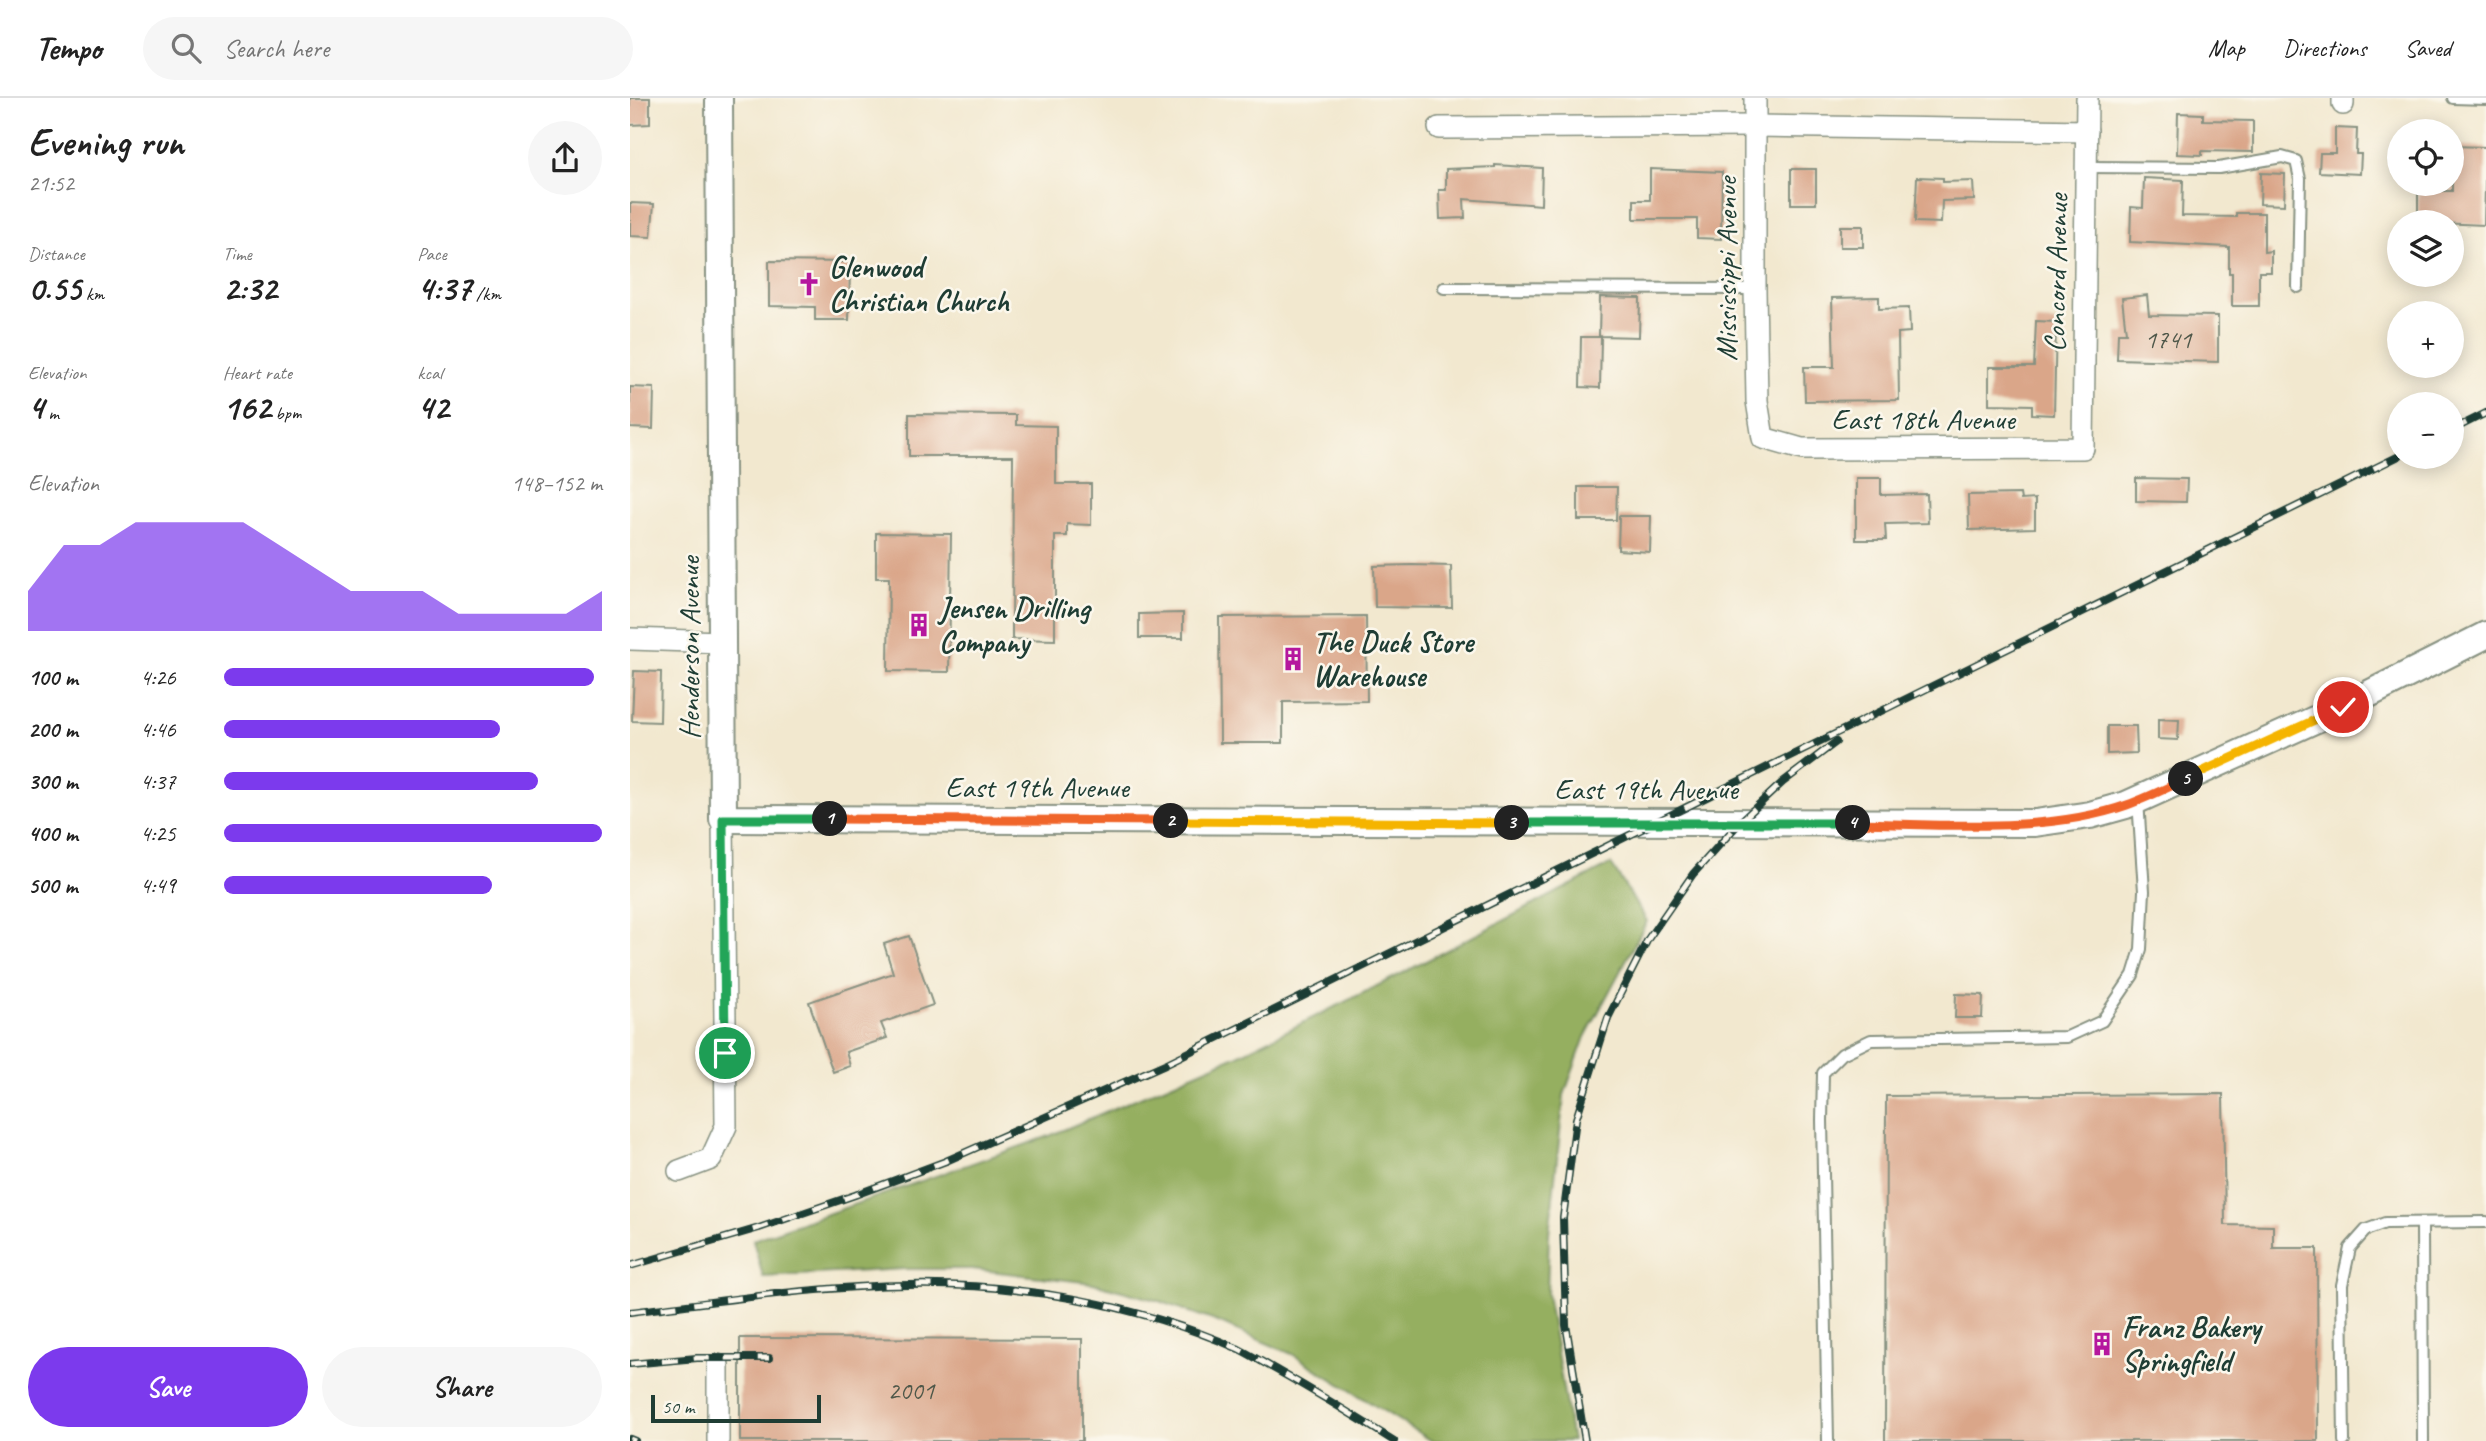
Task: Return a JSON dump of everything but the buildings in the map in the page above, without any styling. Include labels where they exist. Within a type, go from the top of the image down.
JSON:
[{"type":"street","name":"Henderson Avenue","points":[[679,1171],[711,1158],[726,1126],[719,98]]},
{"type":"street","name":"Mississippi Avenue","points":[[1755,98],[1757,401],[1763,438]]},
{"type":"street","name":"Concord Avenue","points":[[2083,448],[2087,98]]},
{"type":"street","points":[[1439,128],[1755,126],[2087,131]]},
{"type":"street","name":"East 18th Avenue","points":[[1763,438],[1802,449],[2083,448]]},
{"type":"street","name":"East 19th Avenue","points":[[723,819],[2035,823],[2090,815],[2138,800],[2343,707],[2486,635]]},
{"type":"street","points":[[630,639],[722,642]]},
{"type":"street","points":[[718,1365],[718,1441]]},
{"type":"lane","points":[[2453,98],[2486,99]]},
{"type":"lane","points":[[2087,167],[2219,168],[2282,157],[2296,161],[2301,179],[2298,287]]},
{"type":"lane","points":[[1444,288],[1755,289]]},
{"type":"lane","points":[[1828,1441],[1823,1073],[1842,1054],[1871,1040],[2067,1037],[2102,1021],[2133,975],[2141,949],[2144,891],[2138,800]]},
{"type":"lane","points":[[2344,1441],[2342,1285],[2350,1248],[2366,1230],[2385,1223],[2486,1222]]},
{"type":"lane","points":[[2422,1223],[2423,1441]]},
{"type":"green space","points":[[1611,864],[1647,921],[1585,1037],[1564,1095],[1549,1234],[1547,1294],[1572,1441],[1432,1441],[1292,1354],[1218,1322],[1159,1301],[1093,1283],[972,1269],[904,1269],[763,1277],[753,1240],[1047,1137],[1238,1055],[1403,973]]},
{"type":"railway","points":[[2464,424],[2486,413]]},
{"type":"railway","points":[[630,1266],[759,1228],[946,1161],[1165,1064],[2387,462]]},
{"type":"railway","points":[[1585,1441],[1566,1325],[1563,1218],[1576,1119],[1608,1018],[1648,939],[1693,874],[1740,822],[1783,782],[1836,742]]},
{"type":"railway","points":[[630,1312],[804,1291],[874,1286],[951,1285],[1077,1299],[1160,1320],[1239,1349],[1394,1441]]},
{"type":"railway","points":[[630,1364],[697,1358],[769,1358]]},
{"type":"railway","points":[[630,1439],[635,1441]]},
{"type":"place","name":"Glenwood Christian Church","points":[[809,284]]},
{"type":"place","name":"Jensen Drilling Company","points":[[919,625]]},
{"type":"place","name":"The Duck Store Warehouse","points":[[1293,659]]},
{"type":"place","name":"Franz Bakery Springfield","points":[[2102,1344]]},
{"type":"route","points":[[725,1053],[723,819],[2035,823],[2090,815],[2126,805],[2343,707]]}]
